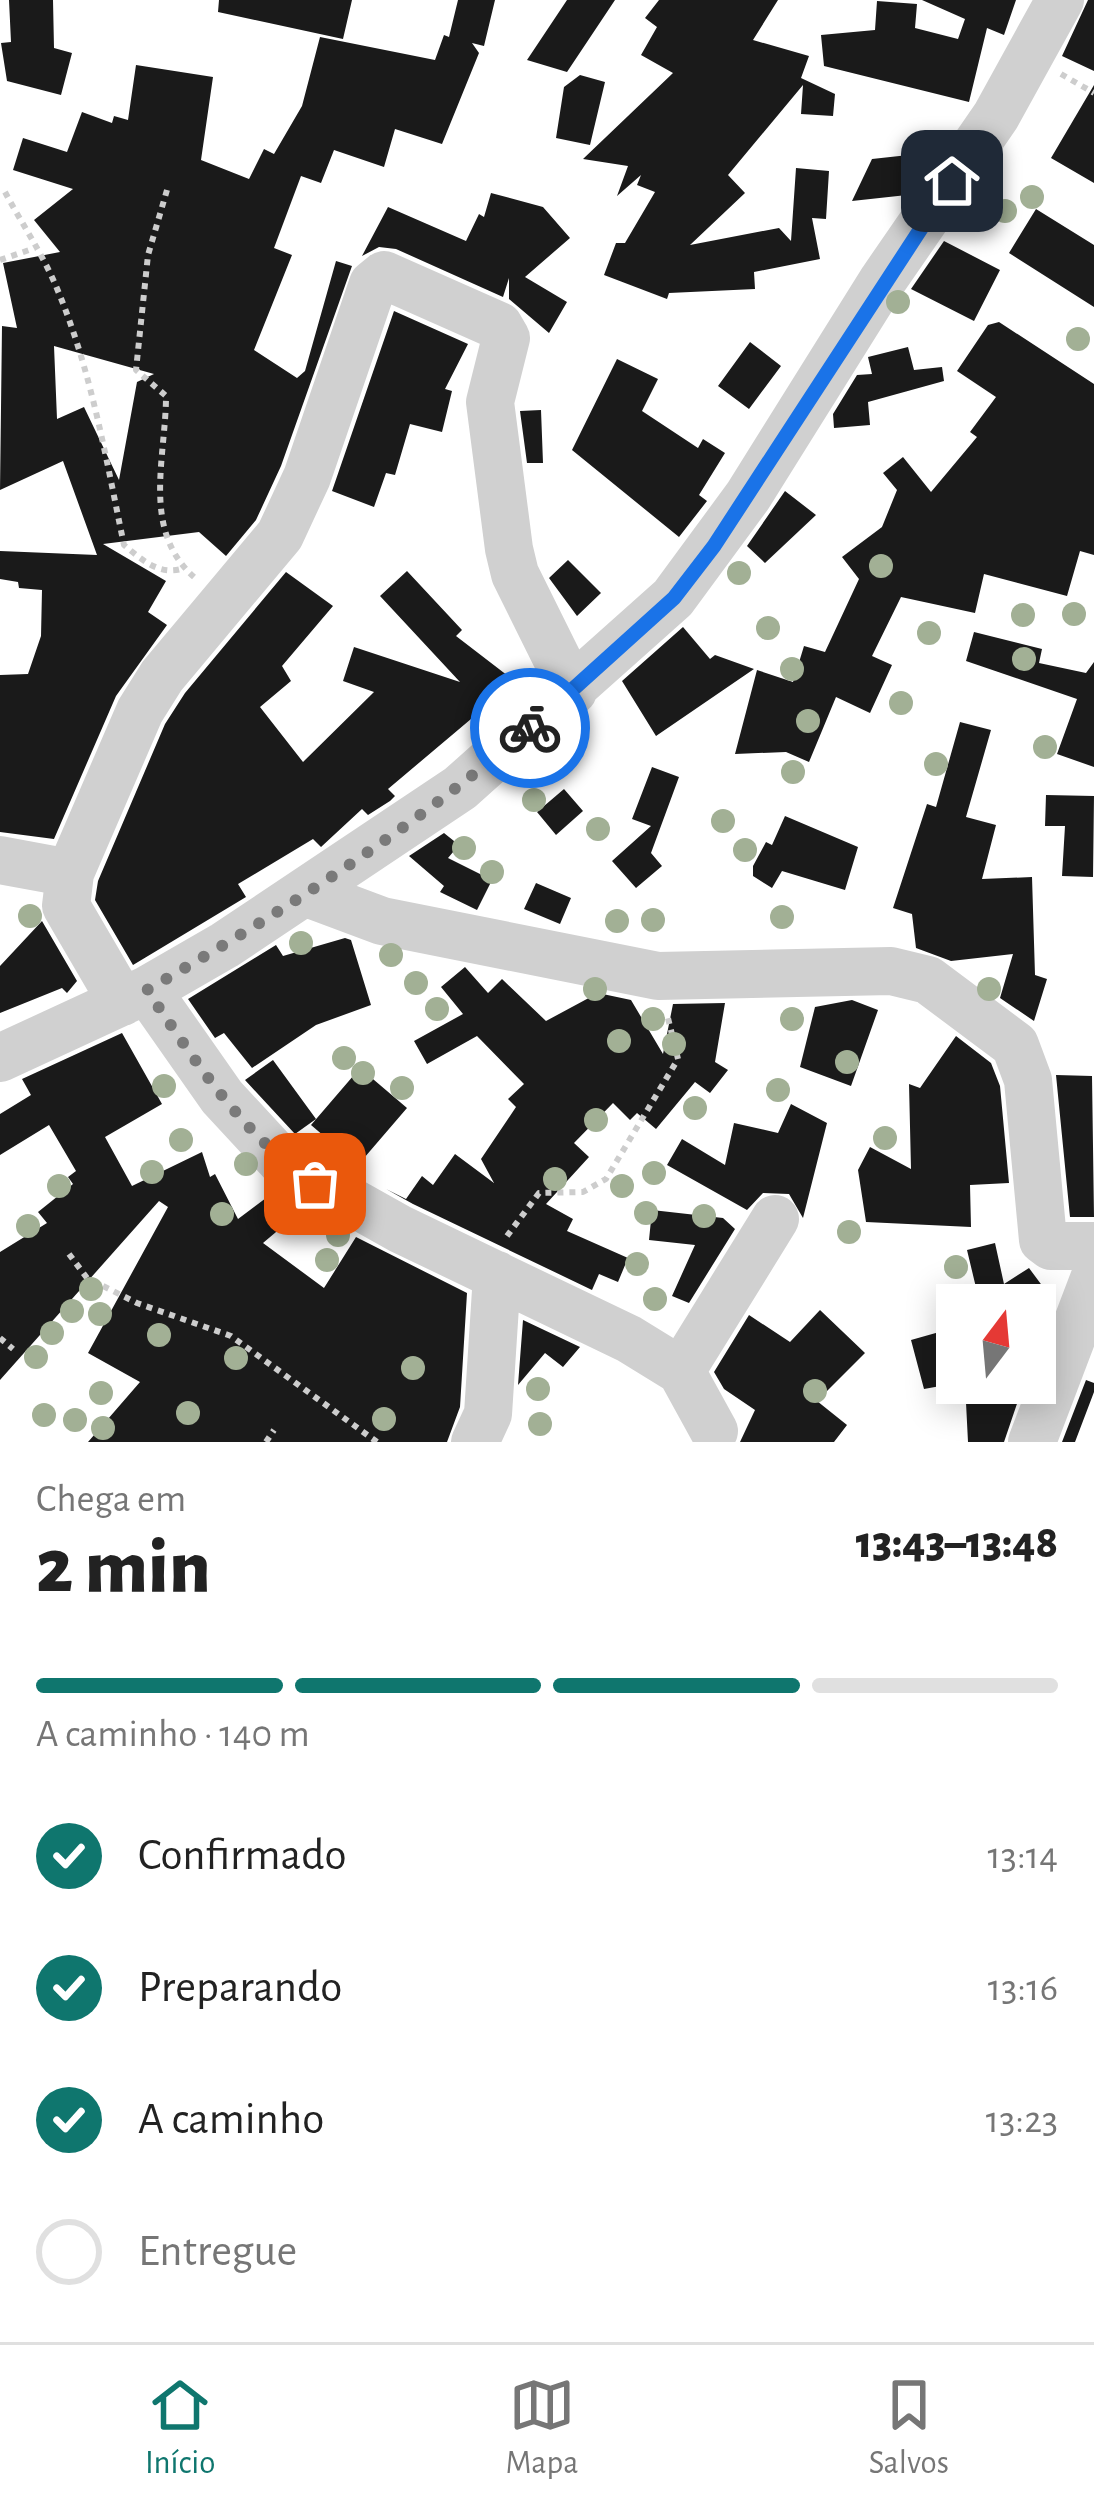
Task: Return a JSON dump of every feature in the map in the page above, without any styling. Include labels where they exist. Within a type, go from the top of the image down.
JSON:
[{"type":"street","points":[[0,1058],[134,996],[307,893],[460,788],[674,598],[714,546],[883,280],[996,116],[1060,0]]},
{"type":"street","points":[[573,691],[515,574],[509,549],[490,402],[506,338],[499,326],[385,275],[373,284],[307,478],[280,535],[140,711],[70,873],[66,905],[134,996],[284,1164],[629,1339],[681,1371],[714,1431]]},
{"type":"street","points":[[0,860],[70,873]]},
{"type":"street","points":[[307,893],[382,921],[658,976],[891,971],[928,980],[967,1004],[1022,1057],[1043,1240],[1051,1246],[1094,1246]]},
{"type":"street","points":[[681,1371],[775,1219]]},
{"type":"street","points":[[475,1442],[488,1414],[490,1272]]},
{"type":"street","points":[[1032,1442],[1094,1279]]},
{"type":"path","points":[[167,190],[148,255],[136,370],[166,396],[158,487],[170,548],[184,568],[223,603]]},
{"type":"path","points":[[4,192],[58,290],[94,399],[124,545],[149,566],[175,572],[184,568]]},
{"type":"path","points":[[0,260],[34,248]]},
{"type":"path","points":[[490,1272],[539,1193],[583,1192],[606,1179],[664,1085],[678,1059],[658,976]]},
{"type":"path","points":[[69,1254],[87,1278],[136,1304],[231,1336],[377,1442]]},
{"type":"path","points":[[0,1339],[13,1349]]},
{"type":"path","points":[[266,1442],[274,1430]]},
{"type":"building","points":[[9,0],[53,0],[54,48],[72,53],[61,95],[7,81],[1,43],[11,42]]},
{"type":"building","points":[[219,0],[352,0],[343,39],[218,12]]},
{"type":"building","points":[[458,0],[495,0],[484,46],[472,43],[479,53],[442,144],[395,129],[384,167],[334,150],[321,183],[301,176],[274,248],[292,255],[254,350],[297,378],[305,371],[336,261],[352,266],[281,466],[256,520],[226,556],[199,532],[103,544],[166,581],[148,612],[167,625],[116,696],[54,839],[0,832],[0,675],[28,674],[41,636],[42,590],[19,588],[18,582],[0,579],[0,551],[97,555],[63,461],[0,490],[2,326],[17,328],[3,263],[60,252],[34,220],[73,189],[13,170],[23,138],[67,152],[82,112],[112,123],[114,116],[128,120],[136,65],[213,77],[201,160],[249,179],[264,149],[274,154],[302,106],[320,37],[435,60],[444,35],[449,37]],"holes":[[[54,346],[154,374],[137,382],[119,480],[84,407],[57,419]]]},
{"type":"building","points":[[567,0],[615,0],[567,72],[527,60]]},
{"type":"building","points":[[659,0],[778,0],[753,40],[809,56],[801,78],[835,94],[833,116],[801,114],[803,85],[728,175],[745,193],[690,245],[779,228],[791,241],[796,168],[829,171],[826,219],[812,218],[820,259],[754,272],[755,289],[669,293],[667,299],[604,275],[616,243],[625,243],[655,192],[637,185],[641,175],[617,196],[628,166],[583,159],[673,73],[641,55],[657,27],[645,18]]},
{"type":"building","points":[[922,0],[1016,0],[1004,35],[987,28],[969,102],[824,66],[821,35],[875,30],[877,1],[917,4],[915,28],[958,39],[965,19]]},
{"type":"building","points":[[1088,0],[1094,0],[1094,71],[1062,56]]},
{"type":"building","points":[[580,75],[605,82],[590,145],[556,138],[564,87]]},
{"type":"building","points":[[1094,85],[1094,183],[1051,158]]},
{"type":"building","points":[[936,152],[907,195],[852,201],[872,159]]},
{"type":"building","points":[[491,193],[543,207],[570,238],[525,277],[567,302],[549,333],[509,299],[509,278],[503,297],[396,249],[379,247],[362,256],[388,207],[466,241],[479,214],[484,217]]},
{"type":"building","points":[[1036,209],[1094,245],[1094,307],[1009,253]]},
{"type":"building","points":[[944,241],[1000,270],[974,321],[911,289]]},
{"type":"building","points":[[394,311],[468,344],[445,389],[452,391],[442,432],[410,424],[395,475],[386,473],[374,507],[332,491]]},
{"type":"building","points":[[999,322],[1094,384],[1094,555],[1080,551],[1067,596],[984,574],[975,613],[901,597],[872,656],[892,665],[870,713],[836,697],[809,762],[786,752],[735,754],[757,670],[793,682],[804,646],[825,652],[859,579],[842,557],[882,527],[897,490],[883,473],[903,457],[931,492],[977,437],[970,432],[996,397],[957,371],[988,325]]},
{"type":"building","points":[[750,342],[781,366],[749,409],[718,386]]},
{"type":"building","points":[[908,347],[914,370],[942,367],[944,381],[868,402],[870,425],[834,428],[833,414],[857,375],[872,374],[868,357]]},
{"type":"building","points":[[617,359],[658,379],[642,411],[698,448],[703,439],[725,453],[699,495],[707,501],[679,537],[572,450]]},
{"type":"building","points":[[541,410],[543,463],[527,463],[520,411]]},
{"type":"building","points":[[785,491],[816,515],[765,563],[747,546]]},
{"type":"building","points":[[568,560],[601,593],[577,616],[549,578]]},
{"type":"building","points":[[407,571],[462,630],[456,636],[516,682],[494,706],[490,703],[388,789],[395,796],[390,801],[368,815],[362,809],[321,847],[313,839],[238,884],[246,897],[133,965],[95,900],[98,881],[165,724],[185,693],[286,572],[333,606],[282,666],[291,681],[260,707],[303,762],[374,692],[343,681],[354,647],[460,682],[380,596]]},
{"type":"building","points":[[683,627],[710,659],[715,655],[754,669],[656,736],[622,681]]},
{"type":"building","points":[[974,632],[1042,649],[1039,663],[1086,673],[1094,662],[1094,767],[1057,754],[1077,699],[966,661]]},
{"type":"building","points":[[960,722],[991,730],[966,817],[996,825],[982,879],[1032,877],[1035,975],[1047,979],[1034,1021],[1000,998],[1013,954],[951,961],[916,948],[912,914],[893,908],[927,804],[936,807]]},
{"type":"building","points":[[652,767],[679,777],[651,853],[662,866],[636,888],[612,861],[651,826],[632,819]]},
{"type":"building","points":[[564,789],[583,811],[556,835],[537,812]]},
{"type":"building","points":[[1046,795],[1094,796],[1093,877],[1062,876],[1065,826],[1045,826]]},
{"type":"building","points":[[785,816],[858,847],[845,890],[782,871],[772,888],[753,876],[753,866],[766,842],[772,845]]},
{"type":"building","points":[[444,833],[459,845],[448,858],[492,880],[477,910],[440,892],[444,886],[409,856]]},
{"type":"building","points":[[536,883],[571,898],[560,924],[524,909]]},
{"type":"building","points":[[42,921],[77,981],[67,993],[62,988],[0,1013],[0,966]]},
{"type":"building","points":[[351,940],[371,1005],[316,1025],[252,1068],[224,1033],[215,1038],[188,999],[276,945],[283,956]]},
{"type":"building","points":[[465,967],[488,993],[502,979],[546,1021],[598,993],[631,1000],[663,1054],[673,1004],[725,1003],[715,1062],[728,1070],[710,1093],[695,1082],[656,1129],[637,1113],[630,1120],[613,1103],[574,1143],[589,1157],[546,1204],[573,1219],[567,1231],[628,1258],[618,1282],[599,1274],[592,1290],[413,1204],[386,1189],[406,1199],[422,1176],[433,1185],[455,1154],[494,1183],[481,1159],[516,1107],[508,1099],[524,1084],[477,1036],[427,1064],[414,1041],[463,1014],[441,987]]},
{"type":"building","points":[[852,1000],[878,1010],[851,1086],[800,1067],[815,1007]]},
{"type":"building","points":[[122,1033],[162,1104],[105,1137],[132,1186],[202,1152],[210,1177],[215,1174],[238,1219],[274,1192],[295,1216],[263,1243],[324,1288],[356,1237],[467,1293],[460,1407],[447,1442],[88,1442],[140,1382],[88,1353],[168,1207],[159,1201],[0,1380],[0,1252],[47,1223],[38,1212],[73,1184],[68,1177],[76,1171],[49,1125],[0,1155],[0,1114],[31,1095],[22,1079]]},
{"type":"building","points":[[956,1036],[991,1063],[1000,1086],[1009,1183],[970,1185],[971,1227],[866,1222],[858,1170],[870,1147],[911,1169],[909,1084],[920,1088]]},
{"type":"building","points":[[273,1060],[316,1119],[295,1134],[245,1080]]},
{"type":"building","points":[[360,1068],[407,1108],[358,1165],[311,1125]]},
{"type":"building","points":[[1056,1075],[1092,1076],[1094,1217],[1070,1217]]},
{"type":"building","points":[[791,1104],[827,1123],[803,1218],[789,1194],[763,1193],[747,1210],[667,1165],[682,1139],[725,1165],[734,1123],[778,1133]]},
{"type":"building","points":[[652,1210],[723,1218],[735,1229],[689,1303],[672,1296],[695,1245],[649,1240]]},
{"type":"building","points":[[995,1243],[1004,1284],[975,1284],[967,1250]]},
{"type":"building","points":[[1029,1268],[1041,1284],[1004,1284]]},
{"type":"building","points":[[820,1310],[865,1353],[817,1401],[847,1425],[834,1442],[740,1442],[755,1410],[724,1389],[714,1372],[749,1315],[790,1342]]},
{"type":"building","points":[[523,1320],[580,1347],[563,1367],[545,1353],[518,1385]]},
{"type":"building","points":[[936,1333],[936,1387],[924,1389],[911,1340]]},
{"type":"building","points":[[1086,1380],[1094,1383],[1094,1392],[1075,1442],[1062,1442]]},
{"type":"building","points":[[966,1404],[1017,1404],[1004,1442],[968,1442]]},
{"type":"way so far","points":[[315,1184],[264,1146],[222,1097],[147,990],[307,893],[460,788],[530,728]]},
{"type":"route","points":[[530,728],[674,598],[748,496],[883,280],[952,181]]}]
